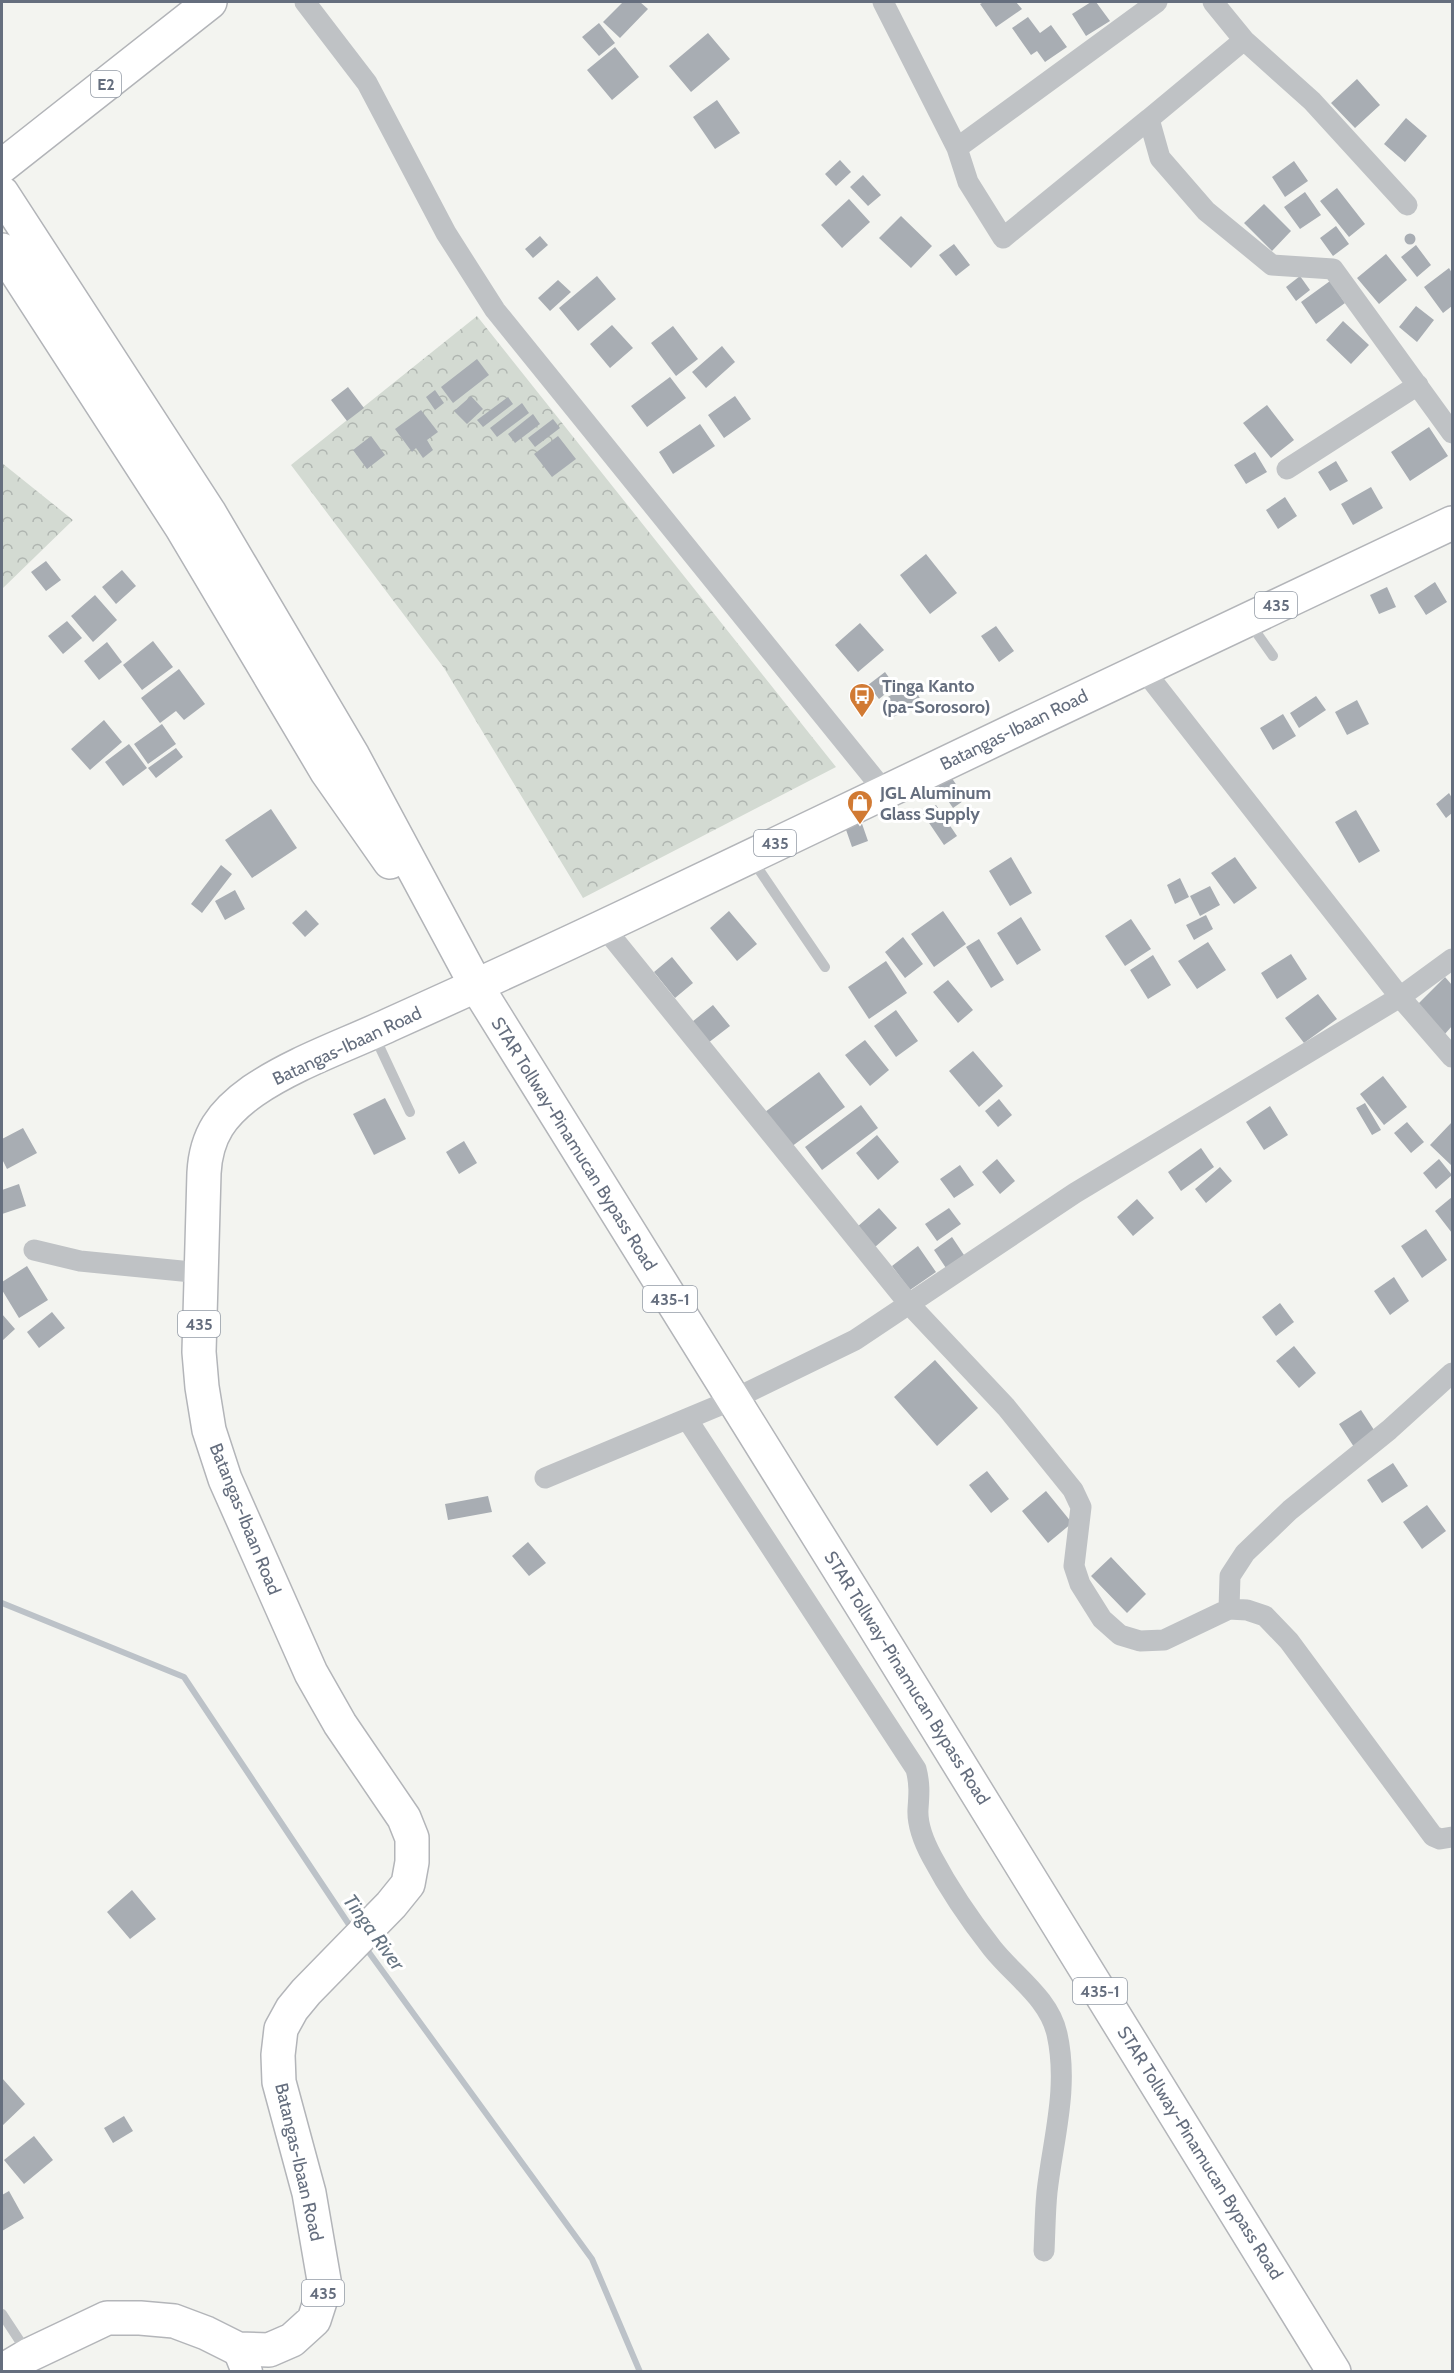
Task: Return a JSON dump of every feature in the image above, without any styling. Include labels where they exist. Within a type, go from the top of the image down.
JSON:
[{"type":"main road","name":"E2","points":[[2,137],[176,2]]},
{"type":"main road","name":"E2","points":[[2,166],[210,2]]},
{"type":"main road","points":[[2,193],[53,302]]},
{"type":"main road","points":[[2,250],[53,302]]},
{"type":"main road","name":"STAR Tollway-Pinamucan Bypass Road","points":[[53,302],[214,522],[352,756],[477,987],[732,1400],[872,1621],[1334,2372]]},
{"type":"main road","name":"Batangas-Ibaan Road","points":[[2,2371],[29,2355],[107,2318],[174,2321],[206,2333],[242,2360],[292,2340],[314,2320],[326,2286],[309,2193],[279,2082],[278,2055],[281,2029],[292,2009],[392,1905],[408,1884],[412,1862],[412,1838],[405,1818],[340,1724],[311,1673],[225,1479],[209,1430],[199,1352],[205,1154],[210,1137],[220,1123],[233,1107],[276,1077],[477,987],[749,855],[1452,523]]},
{"type":"street","points":[[305,2],[336,39],[367,83],[446,233],[495,310],[885,792]]},
{"type":"street","points":[[883,2],[957,148],[968,182],[1003,238],[1244,40]]},
{"type":"street","points":[[957,148],[1157,2]]},
{"type":"street","points":[[1213,2],[1244,40],[1312,101],[1407,205]]},
{"type":"street","points":[[1149,119],[1160,158],[1206,211],[1272,265],[1333,269],[1452,433]]},
{"type":"street","points":[[1287,469],[1418,384]]},
{"type":"street","points":[[1143,669],[1400,997],[1452,1057]]},
{"type":"street","points":[[603,926],[909,1304],[1006,1407],[1073,1490],[1081,1507],[1074,1566],[1080,1584],[1102,1619],[1120,1635],[1140,1641],[1164,1640],[1229,1609],[1247,1610],[1265,1616],[1276,1625],[1432,1836],[1440,1839],[1452,1837]]},
{"type":"street","points":[[545,1478],[732,1400],[855,1340],[1085,1187],[1400,997],[1452,959]]},
{"type":"street","points":[[34,1250],[80,1261],[202,1273]]},
{"type":"street","points":[[1229,1609],[1230,1576],[1245,1553],[1290,1510],[1389,1430],[1452,1373]]},
{"type":"street","points":[[687,1419],[916,1769],[920,1782],[918,1811],[922,1831],[931,1855],[946,1883],[992,1948],[1028,1985],[1047,2011],[1056,2032],[1062,2080],[1047,2193],[1044,2251]]},
{"type":"lane","points":[[1247,619],[1274,656]]},
{"type":"lane","points":[[749,855],[825,967]]},
{"type":"lane","points":[[373,1032],[410,1112]]},
{"type":"lane","points":[[2,2314],[29,2355]]},
{"type":"green space","points":[[477,316],[836,767],[583,898],[444,668],[291,465]]},
{"type":"green space","points":[[2,463],[73,520],[2,589]]},
{"type":"building","points":[[623,2],[640,2],[648,9],[620,38],[603,22]]},
{"type":"building","points":[[1016,2],[1022,9],[996,27],[980,4]]},
{"type":"building","points":[[1091,2],[1096,2],[1110,21],[1086,36],[1072,14]]},
{"type":"building","points":[[1028,17],[1040,33],[1051,25],[1067,47],[1045,62],[1037,51],[1031,55],[1012,28]]},
{"type":"building","points":[[599,23],[615,43],[599,56],[582,37]]},
{"type":"building","points":[[708,33],[730,59],[691,92],[669,66]]},
{"type":"building","points":[[615,47],[639,77],[612,100],[587,70]]},
{"type":"building","points":[[1357,79],[1380,105],[1355,128],[1331,103]]},
{"type":"building","points":[[717,100],[740,133],[715,149],[693,117]]},
{"type":"building","points":[[1406,118],[1427,136],[1405,162],[1384,144]]},
{"type":"building","points":[[840,160],[851,172],[836,186],[825,174]]},
{"type":"building","points":[[1294,161],[1308,181],[1285,197],[1272,177]]},
{"type":"building","points":[[863,175],[881,195],[868,206],[850,187]]},
{"type":"building","points":[[1337,188],[1365,224],[1349,237],[1320,201]]},
{"type":"building","points":[[1305,192],[1321,215],[1300,229],[1284,207]]},
{"type":"building","points":[[849,199],[870,222],[842,248],[821,225]]},
{"type":"building","points":[[1264,204],[1291,231],[1272,251],[1244,223]]},
{"type":"building","points":[[901,216],[932,246],[911,268],[879,238]]},
{"type":"building","points":[[1336,226],[1349,244],[1333,256],[1320,238]]},
{"type":"building","points":[[1410,233],[1416,239],[1410,245],[1404,239]]},
{"type":"building","points":[[540,236],[548,245],[533,258],[525,249]]},
{"type":"building","points":[[954,244],[970,265],[956,276],[939,255]]},
{"type":"building","points":[[1416,245],[1431,265],[1417,277],[1401,257]]},
{"type":"building","points":[[1386,254],[1407,280],[1379,304],[1357,278]]},
{"type":"building","points":[[1449,268],[1452,273],[1452,306],[1443,313],[1424,287]]},
{"type":"building","points":[[597,276],[616,299],[578,331],[559,308]]},
{"type":"building","points":[[1300,276],[1310,290],[1296,301],[1286,287]]},
{"type":"building","points":[[558,280],[571,292],[550,311],[538,298]]},
{"type":"building","points":[[1330,281],[1345,303],[1316,324],[1301,302]]},
{"type":"building","points":[[1416,306],[1434,320],[1417,342],[1399,327]]},
{"type":"building","points":[[1343,321],[1369,345],[1351,364],[1326,340]]},
{"type":"building","points":[[612,325],[633,348],[610,368],[590,344]]},
{"type":"building","points":[[673,326],[698,359],[676,376],[651,343]]},
{"type":"building","points":[[722,346],[735,362],[706,388],[692,372]]},
{"type":"building","points":[[477,359],[489,375],[453,403],[441,387]]},
{"type":"building","points":[[670,377],[686,398],[647,427],[631,406]]},
{"type":"building","points":[[348,387],[364,408],[347,421],[331,400]]},
{"type":"building","points":[[435,390],[444,403],[435,410],[426,397]]},
{"type":"building","points":[[471,396],[483,409],[467,424],[454,411]]},
{"type":"building","points":[[735,396],[751,419],[724,438],[708,415]]},
{"type":"building","points":[[508,397],[513,404],[483,427],[477,420]]},
{"type":"building","points":[[522,403],[529,413],[497,437],[490,428]]},
{"type":"building","points":[[1267,405],[1294,440],[1271,458],[1243,423]]},
{"type":"building","points":[[421,410],[438,432],[427,440],[433,450],[423,458],[416,448],[412,452],[395,429]]},
{"type":"building","points":[[533,414],[540,424],[515,443],[508,434]]},
{"type":"building","points":[[553,419],[560,428],[535,447],[528,438]]},
{"type":"building","points":[[700,424],[715,446],[673,474],[659,452]]},
{"type":"building","points":[[1429,427],[1448,456],[1410,481],[1391,452]]},
{"type":"building","points":[[371,436],[385,455],[367,469],[353,450]]},
{"type":"building","points":[[558,436],[576,459],[552,477],[534,454]]},
{"type":"building","points":[[1255,452],[1267,472],[1246,484],[1234,465]]},
{"type":"building","points":[[1336,461],[1348,481],[1330,491],[1318,472]]},
{"type":"building","points":[[1371,487],[1383,508],[1353,525],[1341,504]]},
{"type":"building","points":[[1285,497],[1297,516],[1278,529],[1266,510]]},
{"type":"building","points":[[926,554],[957,593],[930,614],[900,575]]},
{"type":"building","points":[[46,561],[61,580],[46,591],[31,572]]},
{"type":"building","points":[[122,570],[136,586],[116,604],[102,587]]},
{"type":"building","points":[[1435,582],[1447,602],[1426,615],[1414,596]]},
{"type":"building","points":[[1387,587],[1396,607],[1379,614],[1370,595]]},
{"type":"building","points":[[95,595],[117,620],[93,642],[71,616]]},
{"type":"building","points":[[67,621],[82,638],[63,654],[48,636]]},
{"type":"building","points":[[860,623],[884,650],[858,672],[835,645]]},
{"type":"building","points":[[996,626],[1014,651],[999,662],[981,636]]},
{"type":"building","points":[[153,641],[173,667],[142,690],[123,665]]},
{"type":"building","points":[[107,642],[122,662],[99,680],[84,661]]},
{"type":"building","points":[[179,669],[205,704],[184,720],[176,711],[160,723],[141,698]]},
{"type":"building","points":[[885,672],[895,686],[879,699],[868,685]]},
{"type":"building","points":[[912,684],[922,702],[891,718],[882,700]]},
{"type":"building","points":[[1316,696],[1326,710],[1299,728],[1290,713]]},
{"type":"building","points":[[1357,700],[1369,724],[1347,735],[1335,712]]},
{"type":"building","points":[[1283,714],[1296,736],[1273,750],[1260,728]]},
{"type":"building","points":[[104,720],[122,742],[90,770],[71,749]]},
{"type":"building","points":[[162,724],[176,744],[148,764],[134,744]]},
{"type":"building","points":[[129,744],[147,768],[123,786],[105,762]]},
{"type":"building","points":[[176,748],[183,757],[156,778],[148,768]]},
{"type":"building","points":[[949,774],[966,799],[953,808],[936,783]]},
{"type":"building","points":[[1449,793],[1452,798],[1452,813],[1446,818],[1436,804]]},
{"type":"building","points":[[936,805],[957,836],[944,845],[923,814]]},
{"type":"building","points":[[271,809],[297,848],[252,878],[225,840]]},
{"type":"building","points":[[1356,810],[1380,851],[1359,863],[1335,822]]},
{"type":"building","points":[[860,818],[868,841],[852,847],[844,824]]},
{"type":"building","points":[[1011,857],[1032,893],[1010,906],[989,871]]},
{"type":"building","points":[[1235,857],[1257,888],[1234,904],[1211,873]]},
{"type":"building","points":[[221,865],[232,874],[202,913],[191,904]]},
{"type":"building","points":[[1180,878],[1189,897],[1175,904],[1167,885]]},
{"type":"building","points":[[1210,886],[1220,905],[1200,916],[1190,896]]},
{"type":"building","points":[[235,890],[245,909],[225,920],[215,901]]},
{"type":"building","points":[[306,910],[319,924],[305,937],[292,923]]},
{"type":"building","points":[[729,911],[757,944],[737,961],[710,928]]},
{"type":"building","points":[[943,911],[966,944],[934,967],[911,934]]},
{"type":"building","points":[[1206,915],[1213,929],[1194,940],[1186,925]]},
{"type":"building","points":[[1021,917],[1041,950],[1017,965],[997,933]]},
{"type":"building","points":[[1131,919],[1151,949],[1125,966],[1105,936]]},
{"type":"building","points":[[903,937],[923,964],[905,978],[885,952]]},
{"type":"building","points":[[979,939],[1004,980],[991,988],[966,947]]},
{"type":"building","points":[[1208,942],[1226,970],[1197,989],[1178,961]]},
{"type":"building","points":[[1291,954],[1307,979],[1277,999],[1261,973]]},
{"type":"building","points":[[1153,955],[1171,985],[1148,999],[1130,970]]},
{"type":"building","points":[[672,957],[693,983],[675,998],[654,972]]},
{"type":"building","points":[[886,961],[907,993],[869,1019],[848,987]]},
{"type":"building","points":[[1445,977],[1452,985],[1452,1026],[1444,1035],[1416,1006]]},
{"type":"building","points":[[948,980],[973,1010],[958,1023],[933,992]]},
{"type":"building","points":[[1318,994],[1337,1019],[1304,1043],[1285,1018]]},
{"type":"building","points":[[713,1005],[730,1026],[708,1043],[692,1022]]},
{"type":"building","points":[[896,1010],[918,1041],[896,1057],[874,1026]]},
{"type":"building","points":[[865,1040],[889,1070],[870,1086],[845,1055]]},
{"type":"building","points":[[973,1051],[1003,1086],[979,1107],[949,1071]]},
{"type":"building","points":[[819,1072],[845,1107],[791,1147],[765,1112]]},
{"type":"building","points":[[1383,1076],[1407,1107],[1384,1125],[1360,1094]]},
{"type":"building","points":[[385,1098],[406,1139],[374,1155],[353,1114]]},
{"type":"building","points":[[999,1099],[1012,1115],[998,1127],[985,1111]]},
{"type":"building","points":[[1365,1103],[1381,1130],[1372,1135],[1356,1108]]},
{"type":"building","points":[[861,1105],[878,1128],[822,1170],[805,1147]]},
{"type":"building","points":[[1270,1106],[1288,1135],[1264,1150],[1246,1122]]},
{"type":"building","points":[[1407,1122],[1424,1142],[1411,1153],[1394,1133]]},
{"type":"building","points":[[1452,1122],[1452,1166],[1430,1145]]},
{"type":"building","points":[[23,1128],[37,1153],[7,1169],[2,1159],[2,1139]]},
{"type":"building","points":[[877,1135],[899,1162],[878,1180],[856,1153]]},
{"type":"building","points":[[464,1141],[477,1163],[459,1174],[446,1152]]},
{"type":"building","points":[[1201,1148],[1214,1167],[1181,1191],[1168,1172]]},
{"type":"building","points":[[997,1159],[1015,1181],[1000,1194],[982,1172]]},
{"type":"building","points":[[1439,1159],[1452,1175],[1436,1189],[1423,1173]]},
{"type":"building","points":[[960,1165],[974,1185],[954,1198],[940,1179]]},
{"type":"building","points":[[1220,1167],[1232,1181],[1206,1203],[1195,1189]]},
{"type":"building","points":[[19,1184],[26,1206],[2,1214],[2,1190]]},
{"type":"building","points":[[1452,1197],[1452,1233],[1435,1211]]},
{"type":"building","points":[[1137,1199],[1154,1218],[1133,1236],[1117,1217]]},
{"type":"building","points":[[879,1208],[897,1228],[875,1247],[857,1227]]},
{"type":"building","points":[[949,1208],[961,1224],[937,1241],[925,1224]]},
{"type":"building","points":[[1426,1229],[1447,1260],[1422,1278],[1401,1246]]},
{"type":"building","points":[[952,1237],[964,1255],[946,1268],[934,1250]]},
{"type":"building","points":[[918,1246],[936,1272],[910,1290],[892,1266]]},
{"type":"building","points":[[27,1266],[48,1300],[19,1318],[2,1290],[2,1282]]},
{"type":"building","points":[[1394,1277],[1409,1301],[1390,1315],[1374,1291]]},
{"type":"building","points":[[1280,1303],[1294,1322],[1276,1336],[1262,1317]]},
{"type":"building","points":[[52,1312],[65,1328],[39,1348],[27,1332]]},
{"type":"building","points":[[2,1314],[15,1329],[2,1341]]},
{"type":"building","points":[[1294,1346],[1316,1373],[1299,1388],[1276,1361]]},
{"type":"building","points":[[935,1360],[978,1408],[937,1446],[894,1397]]},
{"type":"building","points":[[1361,1410],[1376,1433],[1354,1447],[1339,1424]]},
{"type":"building","points":[[1393,1463],[1408,1486],[1382,1503],[1367,1480]]},
{"type":"building","points":[[987,1471],[1009,1499],[991,1513],[969,1485]]},
{"type":"building","points":[[1046,1491],[1072,1523],[1048,1543],[1022,1511]]},
{"type":"building","points":[[488,1496],[492,1512],[448,1520],[445,1504]]},
{"type":"building","points":[[1427,1505],[1446,1531],[1422,1549],[1403,1522]]},
{"type":"building","points":[[528,1542],[546,1563],[529,1576],[512,1556]]},
{"type":"building","points":[[1111,1557],[1146,1594],[1127,1613],[1091,1576]]},
{"type":"building","points":[[132,1890],[156,1919],[130,1939],[107,1912]]},
{"type":"building","points":[[2,2078],[25,2104],[2,2126]]},
{"type":"building","points":[[124,2116],[133,2131],[113,2143],[104,2128]]},
{"type":"building","points":[[34,2136],[53,2160],[24,2184],[4,2160]]},
{"type":"building","points":[[9,2191],[24,2218],[2,2231],[2,2195]]},
{"type":"waterway","name":"Tinga River","points":[[2,1603],[184,1677],[352,1929]]},
{"type":"waterway","name":"Tinga River","points":[[365,1947],[592,2259],[640,2372]]},
{"type":"place","name":"Tinga Kanto (pa-Sorosoro)","points":[[862,719]]},
{"type":"place","name":"JGL Aluminum Glass Supply","points":[[860,826]]}]
